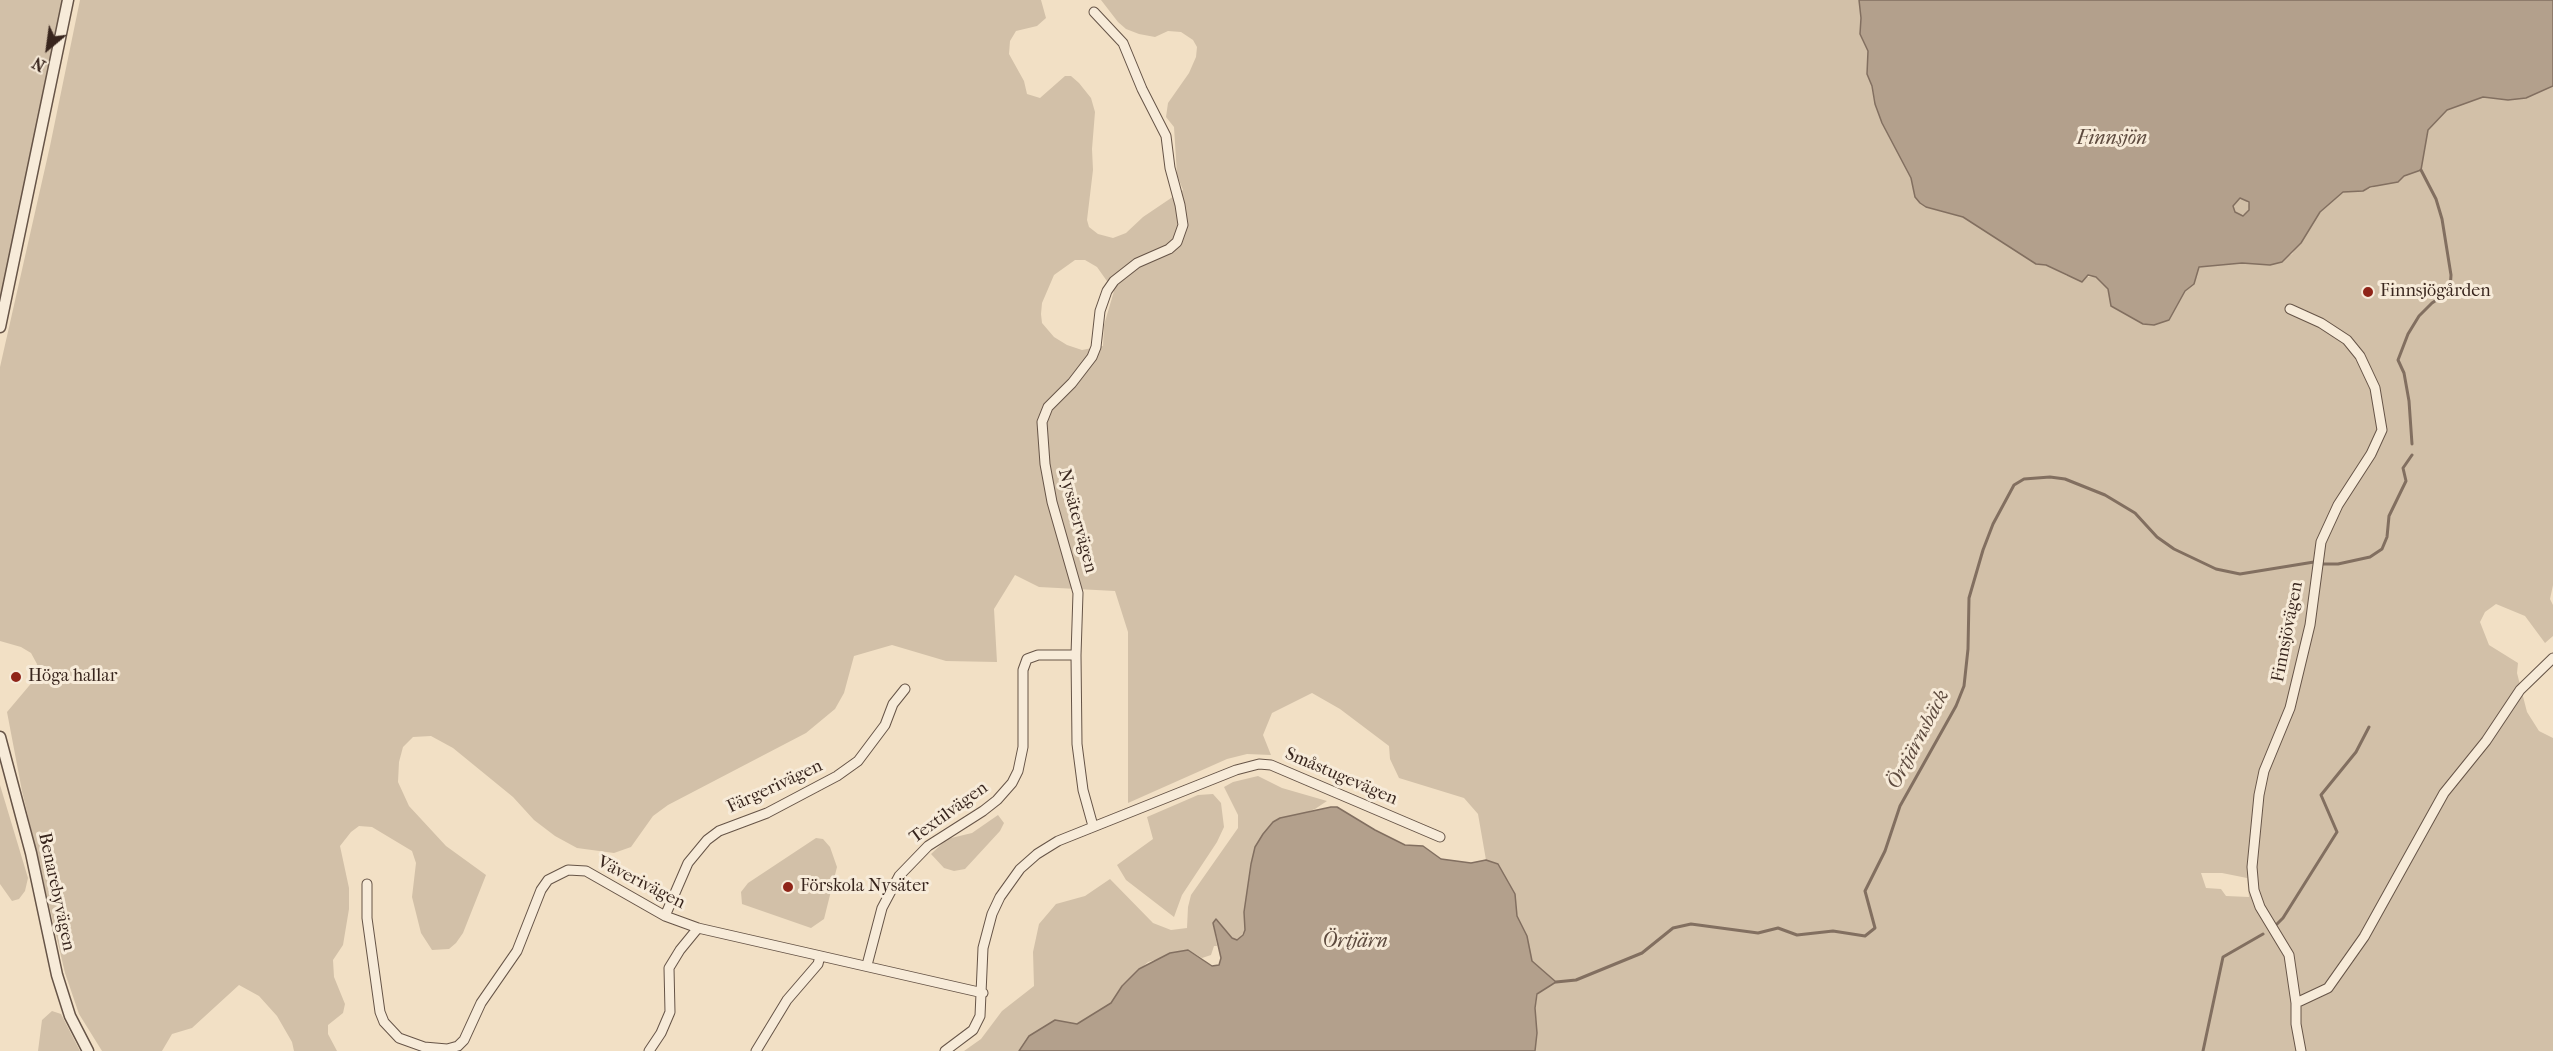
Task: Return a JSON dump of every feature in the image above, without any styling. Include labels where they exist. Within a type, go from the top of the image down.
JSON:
[{"type":"street","points":[[0,327],[68,0]]},
{"type":"street","name":"Nysätervägen","points":[[1093,826],[1079,767],[1076,655],[1078,593],[1052,502],[1042,422],[1048,407],[1072,383],[1092,357],[1096,347],[1100,311],[1107,291],[1114,281],[1137,263],[1169,249],[1177,242],[1183,225],[1170,168],[1166,136],[1142,89],[1123,43],[1094,12]]},
{"type":"street","name":"Finnsjövägen","points":[[2290,309],[2321,323],[2347,340],[2360,356],[2375,388],[2382,430],[2371,454],[2338,505],[2321,542],[2310,625],[2298,667],[2290,708],[2264,771],[2259,795],[2252,867],[2254,890],[2260,907],[2289,955],[2301,1051]]},
{"type":"street","name":"Textilvägen","points":[[867,965],[882,908],[890,891],[907,867],[928,846],[997,800],[1012,783],[1018,771],[1023,747],[1023,670],[1027,659],[1038,655],[1076,655]]},
{"type":"street","points":[[2296,1003],[2328,988],[2364,937],[2444,793],[2487,741],[2520,690],[2553,658]]},
{"type":"street","name":"Färgerivägen","points":[[665,916],[688,863],[707,840],[719,831],[767,813],[837,776],[858,761],[885,725],[893,704],[905,688]]},
{"type":"street","name":"Benarebyvägen","points":[[0,736],[32,853],[57,975],[70,1016],[88,1051]]},
{"type":"street","name":"Småstugevägen","points":[[1093,826],[1236,770],[1259,764],[1271,765],[1440,837]]},
{"type":"street","points":[[945,1051],[965,1037],[980,1016],[983,948],[992,914],[1000,897],[1020,869],[1037,854],[1058,841],[1093,826]]},
{"type":"street","name":"Väverivägen","points":[[367,884],[367,918],[375,985],[384,1022],[399,1038],[409,1043],[436,1049],[458,1046],[469,1033],[481,1003],[517,951],[541,890],[548,880],[568,870],[586,872],[665,916],[698,928],[982,993]]},
{"type":"street","points":[[649,1051],[661,1033],[670,1012],[669,968],[698,928]]},
{"type":"street","points":[[756,1051],[787,1000],[818,964],[820,956]]},
{"type":"shaded area","points":[[0,0],[64,0],[0,304]]},
{"type":"shaded area","points":[[80,0],[1041,0],[1046,18],[1037,26],[1016,31],[1010,41],[1009,54],[1024,81],[1027,94],[1040,98],[1065,76],[1071,76],[1091,98],[1095,112],[1093,170],[1087,220],[1089,227],[1098,234],[1113,238],[1126,233],[1143,217],[1183,190],[1177,175],[1174,127],[1166,117],[1168,103],[1189,73],[1196,57],[1197,47],[1193,40],[1181,32],[1168,31],[1155,37],[1126,29],[1101,0],[1859,0],[1860,34],[1868,51],[1867,74],[1875,104],[1911,178],[1915,197],[1936,210],[1963,217],[1975,223],[2036,264],[2046,265],[2067,276],[2096,277],[2154,325],[2169,320],[2185,291],[2194,284],[2199,267],[2242,263],[2270,265],[2292,254],[2320,212],[2343,191],[2363,191],[2421,170],[2428,130],[2447,110],[2483,97],[2508,100],[2553,86],[2553,585],[2550,599],[2553,605],[2553,636],[2545,643],[2525,616],[2496,604],[2485,612],[2480,622],[2489,645],[2518,663],[2517,673],[2527,712],[2539,731],[2553,738],[2553,1051],[1535,1051],[1537,1033],[1535,1008],[1538,993],[1556,982],[1532,961],[1527,936],[1517,916],[1515,894],[1498,864],[1486,860],[1478,814],[1464,798],[1399,778],[1390,759],[1389,746],[1340,709],[1312,693],[1272,713],[1263,735],[1271,755],[1247,754],[1227,759],[1128,803],[1128,632],[1115,591],[1039,587],[1015,575],[994,609],[997,662],[946,661],[892,645],[854,656],[844,693],[835,709],[806,733],[668,805],[653,816],[631,847],[614,853],[577,848],[555,836],[534,820],[513,797],[453,748],[431,736],[413,737],[403,747],[399,762],[398,782],[409,806],[446,846],[486,875],[463,933],[456,943],[449,949],[432,950],[421,933],[412,897],[416,863],[412,851],[372,827],[359,826],[340,846],[349,888],[349,909],[343,945],[333,960],[334,977],[345,1004],[343,1013],[328,1025],[328,1034],[337,1051],[294,1051],[292,1042],[277,1016],[259,996],[239,985],[192,1028],[172,1034],[162,1051],[102,1051],[79,1014],[65,973],[22,791],[7,712],[34,680],[37,664],[31,653],[21,647],[0,641],[0,367]],"holes":[[[1075,260],[1085,260],[1097,267],[1114,291],[1104,325],[1103,346],[1082,350],[1067,345],[1054,337],[1042,323],[1042,303],[1054,275]],[[2201,873],[2222,873],[2247,878],[2249,897],[2226,896],[2221,889],[2206,888]]]},
{"type":"shaded area","points":[[2238,199],[2244,199],[2249,207],[2247,213],[2238,215],[2233,210],[2233,204]]},
{"type":"shaded area","points":[[1258,776],[1282,788],[1327,801],[1315,809],[1293,817],[1280,818],[1251,864],[1244,912],[1245,930],[1238,940],[1232,938],[1216,919],[1213,923],[1217,946],[1214,946],[1211,955],[1202,958],[1188,950],[1170,953],[1148,962],[1122,985],[1111,1003],[1077,1024],[1055,1020],[1029,1036],[1019,1051],[964,1051],[981,1039],[1002,1011],[1034,986],[1033,952],[1039,924],[1056,904],[1085,896],[1110,879],[1153,923],[1171,930],[1187,928],[1191,895],[1238,828],[1238,815],[1224,787],[1233,782]]},
{"type":"shaded area","points":[[0,785],[28,878],[25,891],[19,899],[12,901],[0,884]]},
{"type":"shaded area","points":[[1213,794],[1221,803],[1224,827],[1217,842],[1182,895],[1174,917],[1126,880],[1117,865],[1153,839],[1147,817],[1198,795]]},
{"type":"shaded area","points":[[998,815],[1004,823],[1000,831],[965,869],[954,871],[944,868],[931,854],[947,839],[972,833]]},
{"type":"shaded area","name":"Förskola Nysäter","points":[[816,838],[823,839],[830,847],[837,867],[824,919],[811,928],[742,904],[741,892],[748,883]]},
{"type":"shaded area","points":[[52,1011],[61,1014],[80,1051],[38,1051],[42,1020]]},
{"type":"water","name":"Finnsjön","points":[[1859,0],[2553,0],[2553,86],[2526,98],[2508,100],[2483,97],[2447,110],[2428,130],[2421,170],[2404,176],[2398,182],[2370,187],[2363,191],[2343,192],[2320,212],[2301,243],[2282,262],[2270,265],[2242,263],[2199,267],[2194,284],[2185,291],[2169,320],[2154,325],[2143,324],[2111,306],[2108,289],[2096,277],[2088,275],[2082,282],[2046,265],[2036,264],[1963,217],[1926,207],[1920,203],[1915,197],[1911,178],[1882,123],[1875,104],[1867,74],[1868,51],[1860,34]],"holes":[[[2240,198],[2249,202],[2249,210],[2243,216],[2235,212],[2233,206]]]},
{"type":"water","name":"Örtjärn","points":[[1337,807],[1405,845],[1423,846],[1441,859],[1471,863],[1486,860],[1498,864],[1515,894],[1517,916],[1527,936],[1532,961],[1556,982],[1537,994],[1535,1051],[1019,1051],[1029,1036],[1055,1020],[1077,1024],[1111,1003],[1122,986],[1139,969],[1170,953],[1188,950],[1212,966],[1219,965],[1221,958],[1213,923],[1216,919],[1232,938],[1237,940],[1243,935],[1251,864],[1255,847],[1263,834],[1273,822],[1280,818]]},
{"type":"waterway","name":"Örtjärnsbäck","points":[[2412,444],[2409,401],[2404,373],[2398,360],[2408,334],[2419,316],[2432,303],[2450,291],[2451,275],[2442,219],[2436,199],[2421,170]]},
{"type":"waterway","name":"Örtjärnsbäck","points":[[2323,564],[2338,564],[2370,557],[2382,549],[2387,537],[2389,516],[2406,481],[2403,468],[2412,455]]},
{"type":"waterway","name":"Örtjärnsbäck","points":[[1556,982],[1576,980],[1642,953],[1673,928],[1691,924],[1758,933],[1778,928],[1797,935],[1833,931],[1865,936],[1875,928],[1865,891],[1885,851],[1900,806],[1956,706],[1964,686],[1968,649],[1969,598],[1993,524],[2014,485],[2024,479],[2050,477],[2065,479],[2105,495],[2135,513],[2157,537],[2174,549],[2216,569],[2240,574],[2314,562]]},
{"type":"waterway","points":[[2277,924],[2337,832],[2321,795],[2356,752],[2369,727]]},
{"type":"waterway","points":[[2203,1051],[2223,957],[2263,934]]},
{"type":"place","name":"Finnsjögården","points":[[2368,292]]},
{"type":"place","name":"Höga hallar","points":[[16,677]]},
{"type":"place","name":"Förskola Nysäter","points":[[788,887]]}]
